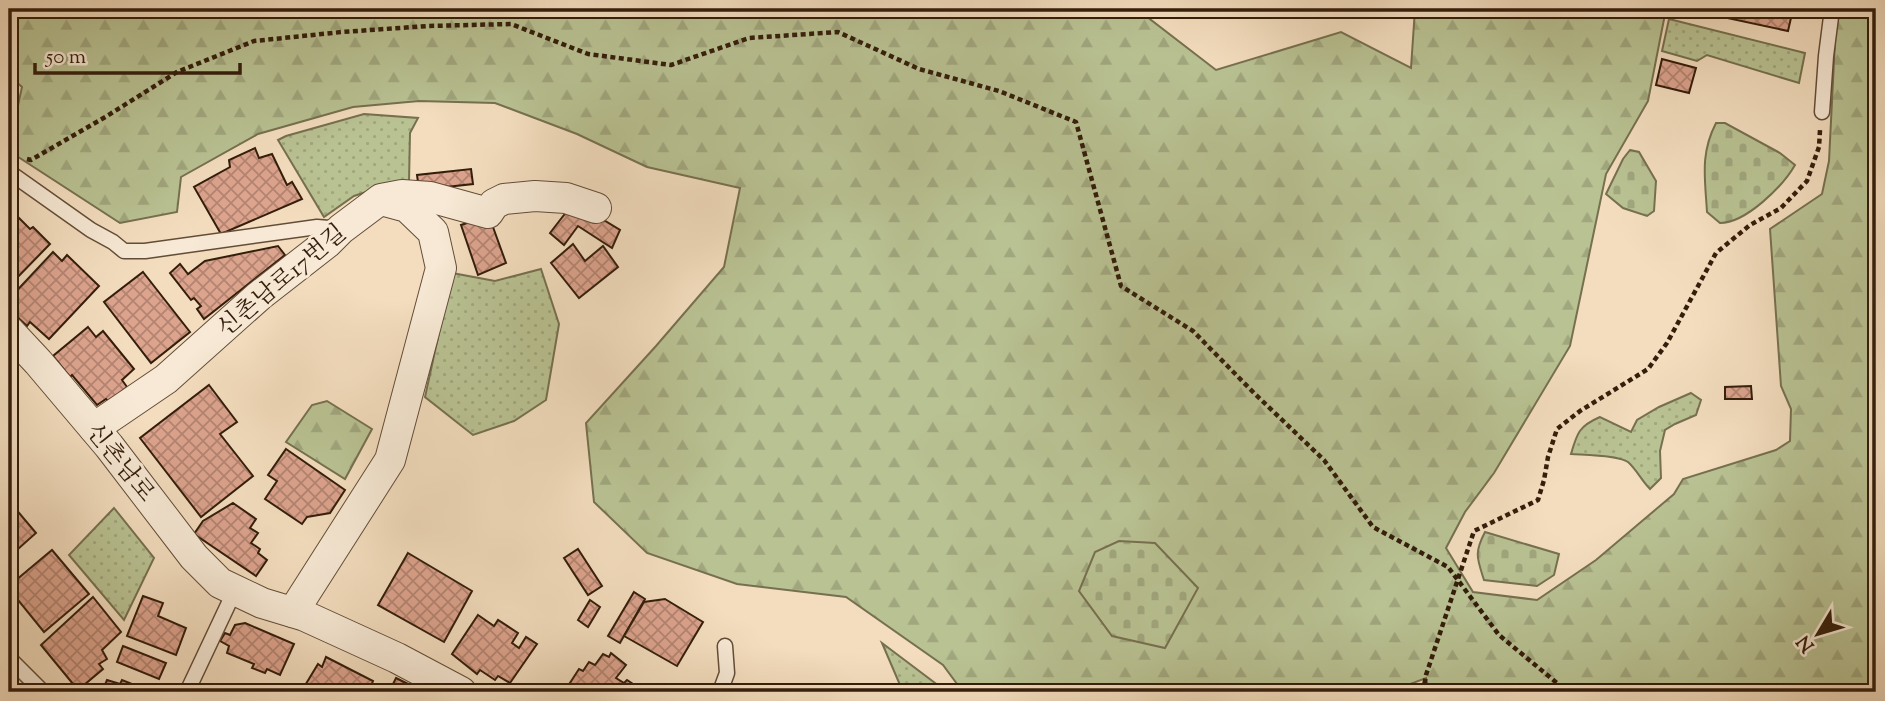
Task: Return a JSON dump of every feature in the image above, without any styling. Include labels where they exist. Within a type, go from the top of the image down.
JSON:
[{"type":"street","name":"신촌남로17번길","points":[[94,428],[166,379],[259,296],[381,200],[402,195],[430,197],[488,213],[494,204],[504,199],[535,196],[566,198],[596,208]]},
{"type":"street","points":[[293,612],[390,460],[441,268],[433,232],[407,207],[381,200]]},
{"type":"street","name":"신촌남로","points":[[9,331],[94,428],[194,557],[220,583],[262,603],[305,616],[397,658],[461,692]]},
{"type":"lane","points":[[1822,112],[1832,9]]},
{"type":"lane","points":[[9,172],[124,251],[145,251],[317,227],[341,229]]},
{"type":"lane","points":[[187,692],[235,590]]},
{"type":"lane","points":[[720,692],[727,673],[724,646]]},
{"type":"lane","points":[[9,657],[43,692]]},
{"type":"path","points":[[20,158],[31,160],[177,72],[254,41],[404,27],[511,24],[588,54],[671,65],[749,38],[838,32],[919,69],[999,91],[1076,122],[1121,286],[1193,331],[1324,460],[1373,527],[1448,566],[1499,635],[1566,692]]},
{"type":"path","points":[[1423,692],[1426,675],[1474,531],[1538,500],[1557,429],[1580,411],[1648,369],[1667,343],[1716,253],[1751,225],[1781,208],[1807,181],[1819,146],[1822,112]]},
{"type":"green space","points":[[9,9],[1142,9],[1146,16],[1216,70],[1341,32],[1411,68],[1415,9],[1666,9],[1648,101],[1606,174],[1570,346],[1494,473],[1465,512],[1446,548],[1473,592],[1537,600],[1596,560],[1674,494],[1683,479],[1776,450],[1790,441],[1791,409],[1781,386],[1770,229],[1822,194],[1829,161],[1836,21],[1839,9],[1876,9],[1876,692],[1429,692],[1426,678],[1389,692],[963,692],[943,665],[846,597],[737,584],[647,553],[594,502],[586,423],[724,267],[740,188],[647,167],[577,134],[495,103],[419,101],[353,107],[258,134],[181,177],[177,212],[120,223],[9,151],[9,122],[17,110],[22,87],[9,76]]},
{"type":"green space","points":[[1669,19],[1805,53],[1799,83],[1707,55],[1697,61],[1662,51]]},
{"type":"green space","points":[[364,114],[418,118],[410,133],[409,182],[394,183],[354,196],[324,217],[278,140]]},
{"type":"green space","points":[[1716,123],[1725,123],[1780,153],[1795,165],[1763,202],[1741,217],[1720,223],[1707,212],[1705,177],[1708,145]]},
{"type":"green space","points":[[1630,150],[1639,152],[1656,181],[1654,211],[1647,216],[1623,208],[1606,194]]},
{"type":"green space","points":[[541,269],[559,324],[546,400],[514,421],[473,435],[425,397],[452,273],[495,281]]},
{"type":"green space","points":[[1691,393],[1701,400],[1696,415],[1665,430],[1660,451],[1661,478],[1650,489],[1628,462],[1617,458],[1571,454],[1580,431],[1593,420],[1600,417],[1631,432],[1637,420]]},
{"type":"green space","points":[[327,401],[372,429],[345,479],[286,442],[312,405]]},
{"type":"green space","points":[[114,508],[154,558],[124,620],[69,555]]},
{"type":"green space","points":[[1485,532],[1559,554],[1554,575],[1537,586],[1484,580],[1478,556],[1479,545]]},
{"type":"green space","points":[[1119,541],[1155,543],[1198,588],[1165,648],[1112,636],[1079,591],[1095,552]]},
{"type":"green space","points":[[882,643],[939,686],[944,692],[903,692]]},
{"type":"building","points":[[1705,9],[1793,9],[1788,31],[1704,13]]},
{"type":"building","points":[[1662,59],[1696,68],[1689,93],[1656,85]]},
{"type":"building","points":[[255,148],[259,158],[272,154],[287,185],[292,182],[302,199],[221,234],[194,187],[230,167],[229,160]]},
{"type":"building","points":[[471,169],[473,184],[419,190],[417,175]]},
{"type":"building","points":[[574,202],[620,230],[612,248],[578,226],[564,245],[550,233]]},
{"type":"building","points":[[14,213],[50,244],[9,286],[9,216]]},
{"type":"building","points":[[489,216],[506,263],[478,275],[461,225]]},
{"type":"building","points":[[573,244],[585,261],[603,246],[618,267],[579,298],[551,263]]},
{"type":"building","points":[[278,246],[285,255],[204,319],[197,309],[201,306],[194,298],[191,300],[170,273],[180,264],[188,274],[205,261]]},
{"type":"building","points":[[53,252],[62,261],[67,255],[99,286],[49,339],[30,322],[27,326],[14,314],[18,311],[9,299]]},
{"type":"building","points":[[143,272],[190,332],[151,363],[104,302]]},
{"type":"building","points":[[88,327],[96,337],[103,331],[134,369],[122,380],[127,387],[109,402],[106,399],[97,405],[53,356]]},
{"type":"building","points":[[209,385],[237,422],[220,434],[253,476],[201,517],[140,438]]},
{"type":"building","points":[[1751,386],[1752,399],[1725,399],[1725,387]]},
{"type":"building","points":[[286,449],[345,490],[330,513],[307,517],[302,524],[265,499],[277,481],[268,475]]},
{"type":"building","points":[[9,501],[36,533],[9,557]]},
{"type":"building","points":[[233,503],[256,519],[250,528],[258,533],[251,543],[260,549],[258,553],[267,560],[256,576],[194,534],[203,521]]},
{"type":"building","points":[[578,549],[602,586],[588,595],[564,558]]},
{"type":"building","points":[[52,550],[89,594],[44,632],[9,586]]},
{"type":"building","points":[[408,553],[472,591],[444,642],[378,605]]},
{"type":"building","points":[[634,592],[645,599],[620,643],[608,636]]},
{"type":"building","points":[[143,596],[163,603],[158,616],[186,628],[176,655],[127,636]]},
{"type":"building","points":[[93,597],[121,632],[102,650],[107,659],[99,664],[103,669],[78,690],[41,645]]},
{"type":"building","points":[[665,599],[703,622],[677,666],[624,636],[644,602]]},
{"type":"building","points":[[590,600],[600,607],[588,627],[578,620]]},
{"type":"building","points":[[478,615],[494,626],[498,620],[518,633],[512,643],[519,648],[526,637],[537,644],[510,683],[498,676],[495,680],[480,670],[477,674],[452,654]]},
{"type":"building","points":[[245,623],[294,644],[280,675],[267,669],[265,673],[252,668],[254,664],[227,653],[229,646],[220,641],[225,633],[230,635],[235,625]]},
{"type":"building","points":[[123,646],[166,663],[159,679],[117,662]]},
{"type":"building","points":[[611,653],[626,665],[616,678],[624,683],[627,680],[645,692],[578,692],[568,686],[579,669],[583,671],[589,662],[595,665],[603,654],[609,657]]},
{"type":"building","points":[[326,657],[373,681],[371,686],[382,692],[301,692],[318,664],[322,667]]},
{"type":"building","points":[[396,678],[422,691],[389,692]]},
{"type":"building","points":[[107,680],[120,684],[122,680],[152,692],[102,692]]}]
